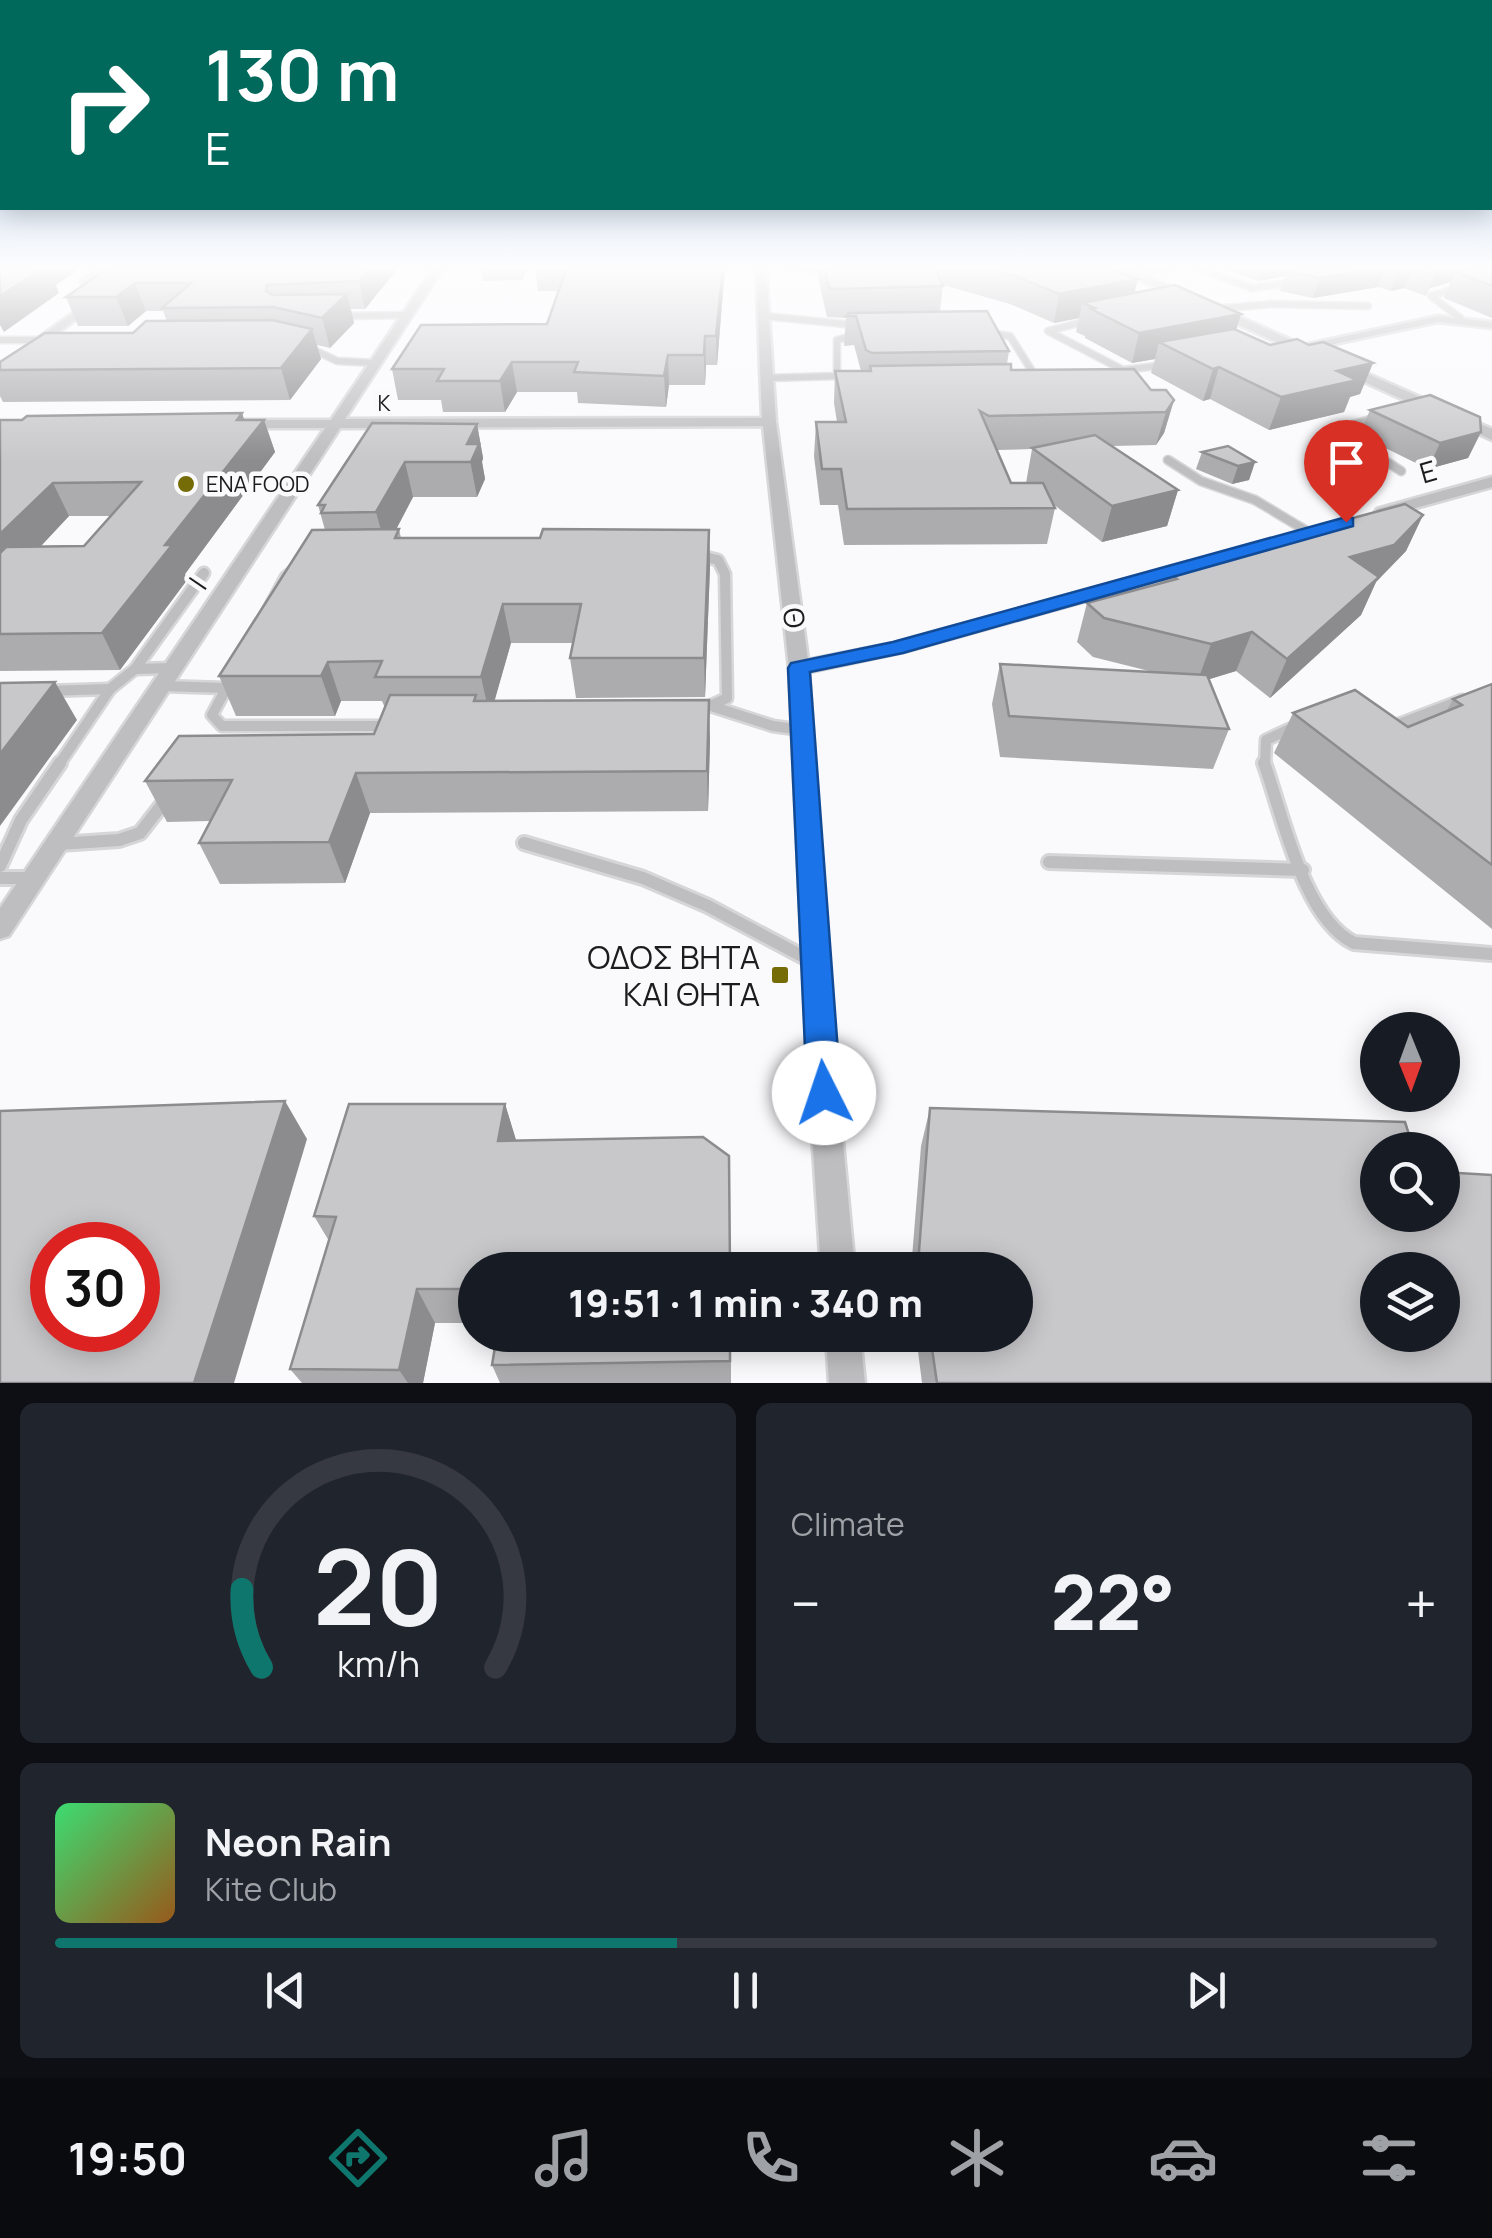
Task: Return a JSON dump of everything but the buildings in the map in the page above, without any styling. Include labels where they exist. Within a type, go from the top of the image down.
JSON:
[{"type":"street","points":[[0,371],[53,332]]},
{"type":"street","name":"Ι","points":[[0,929],[376,363],[399,342],[402,332]]},
{"type":"street","name":"Θ","points":[[765,332],[769,422],[799,668],[837,1252]]},
{"type":"street","points":[[1263,332],[1492,435]]},
{"type":"street","points":[[1291,344],[1364,332]]},
{"type":"street","name":"Κ","points":[[218,424],[769,422]]},
{"type":"street","name":"Ε","points":[[1365,517],[1492,482]]},
{"type":"street","points":[[1291,538],[1319,530]]},
{"type":"street","points":[[799,668],[896,648],[1197,564]]},
{"type":"street","points":[[844,1352],[847,1383]]},
{"type":"lane","points":[[1049,332],[1123,370],[1169,364]]},
{"type":"lane","points":[[982,333],[1010,336],[1041,385],[1033,389]]},
{"type":"lane","points":[[838,376],[838,338],[868,335]]},
{"type":"lane","points":[[0,340],[43,340]]},
{"type":"lane","points":[[292,344],[312,347],[337,361],[376,363]]},
{"type":"lane","points":[[1261,345],[1291,344]]},
{"type":"lane","points":[[767,378],[838,376],[852,387]]},
{"type":"lane","points":[[1403,412],[1426,405]]},
{"type":"lane","points":[[1384,416],[1346,427],[1342,433],[1401,470]]},
{"type":"lane","points":[[1168,460],[1201,481],[1255,500],[1319,530]]},
{"type":"lane","points":[[700,556],[718,560],[725,574],[727,698],[714,707],[700,711],[572,712],[498,726],[222,726],[212,714],[286,577],[301,564],[322,558],[700,556]]},
{"type":"lane","points":[[0,866],[21,820],[110,689],[135,669],[204,573]]},
{"type":"lane","points":[[135,669],[173,668]]},
{"type":"lane","points":[[161,686],[224,688]]},
{"type":"lane","points":[[37,692],[110,689]]},
{"type":"lane","points":[[1386,727],[1398,726],[1476,694]]},
{"type":"lane","points":[[714,707],[753,721],[802,730]]},
{"type":"lane","points":[[1306,722],[1266,740],[1263,761],[1317,910],[1340,936],[1354,943],[1492,954]]},
{"type":"lane","points":[[56,844],[118,840],[140,833],[172,791]]},
{"type":"lane","points":[[524,842],[643,878],[708,906],[816,964]]},
{"type":"lane","points":[[1049,862],[1303,870]]},
{"type":"lane","points":[[0,878],[33,878]]},
{"type":"place","name":"ENA FOOD","points":[[186,484]]},
{"type":"place","name":"ΟΔΟΣ ΒΗΤΑ ΚΑΙ ΘΗΤΑ","points":[[780,975]]},
{"type":"route","points":[[824,1093],[799,668],[896,648],[1346,522]]}]
